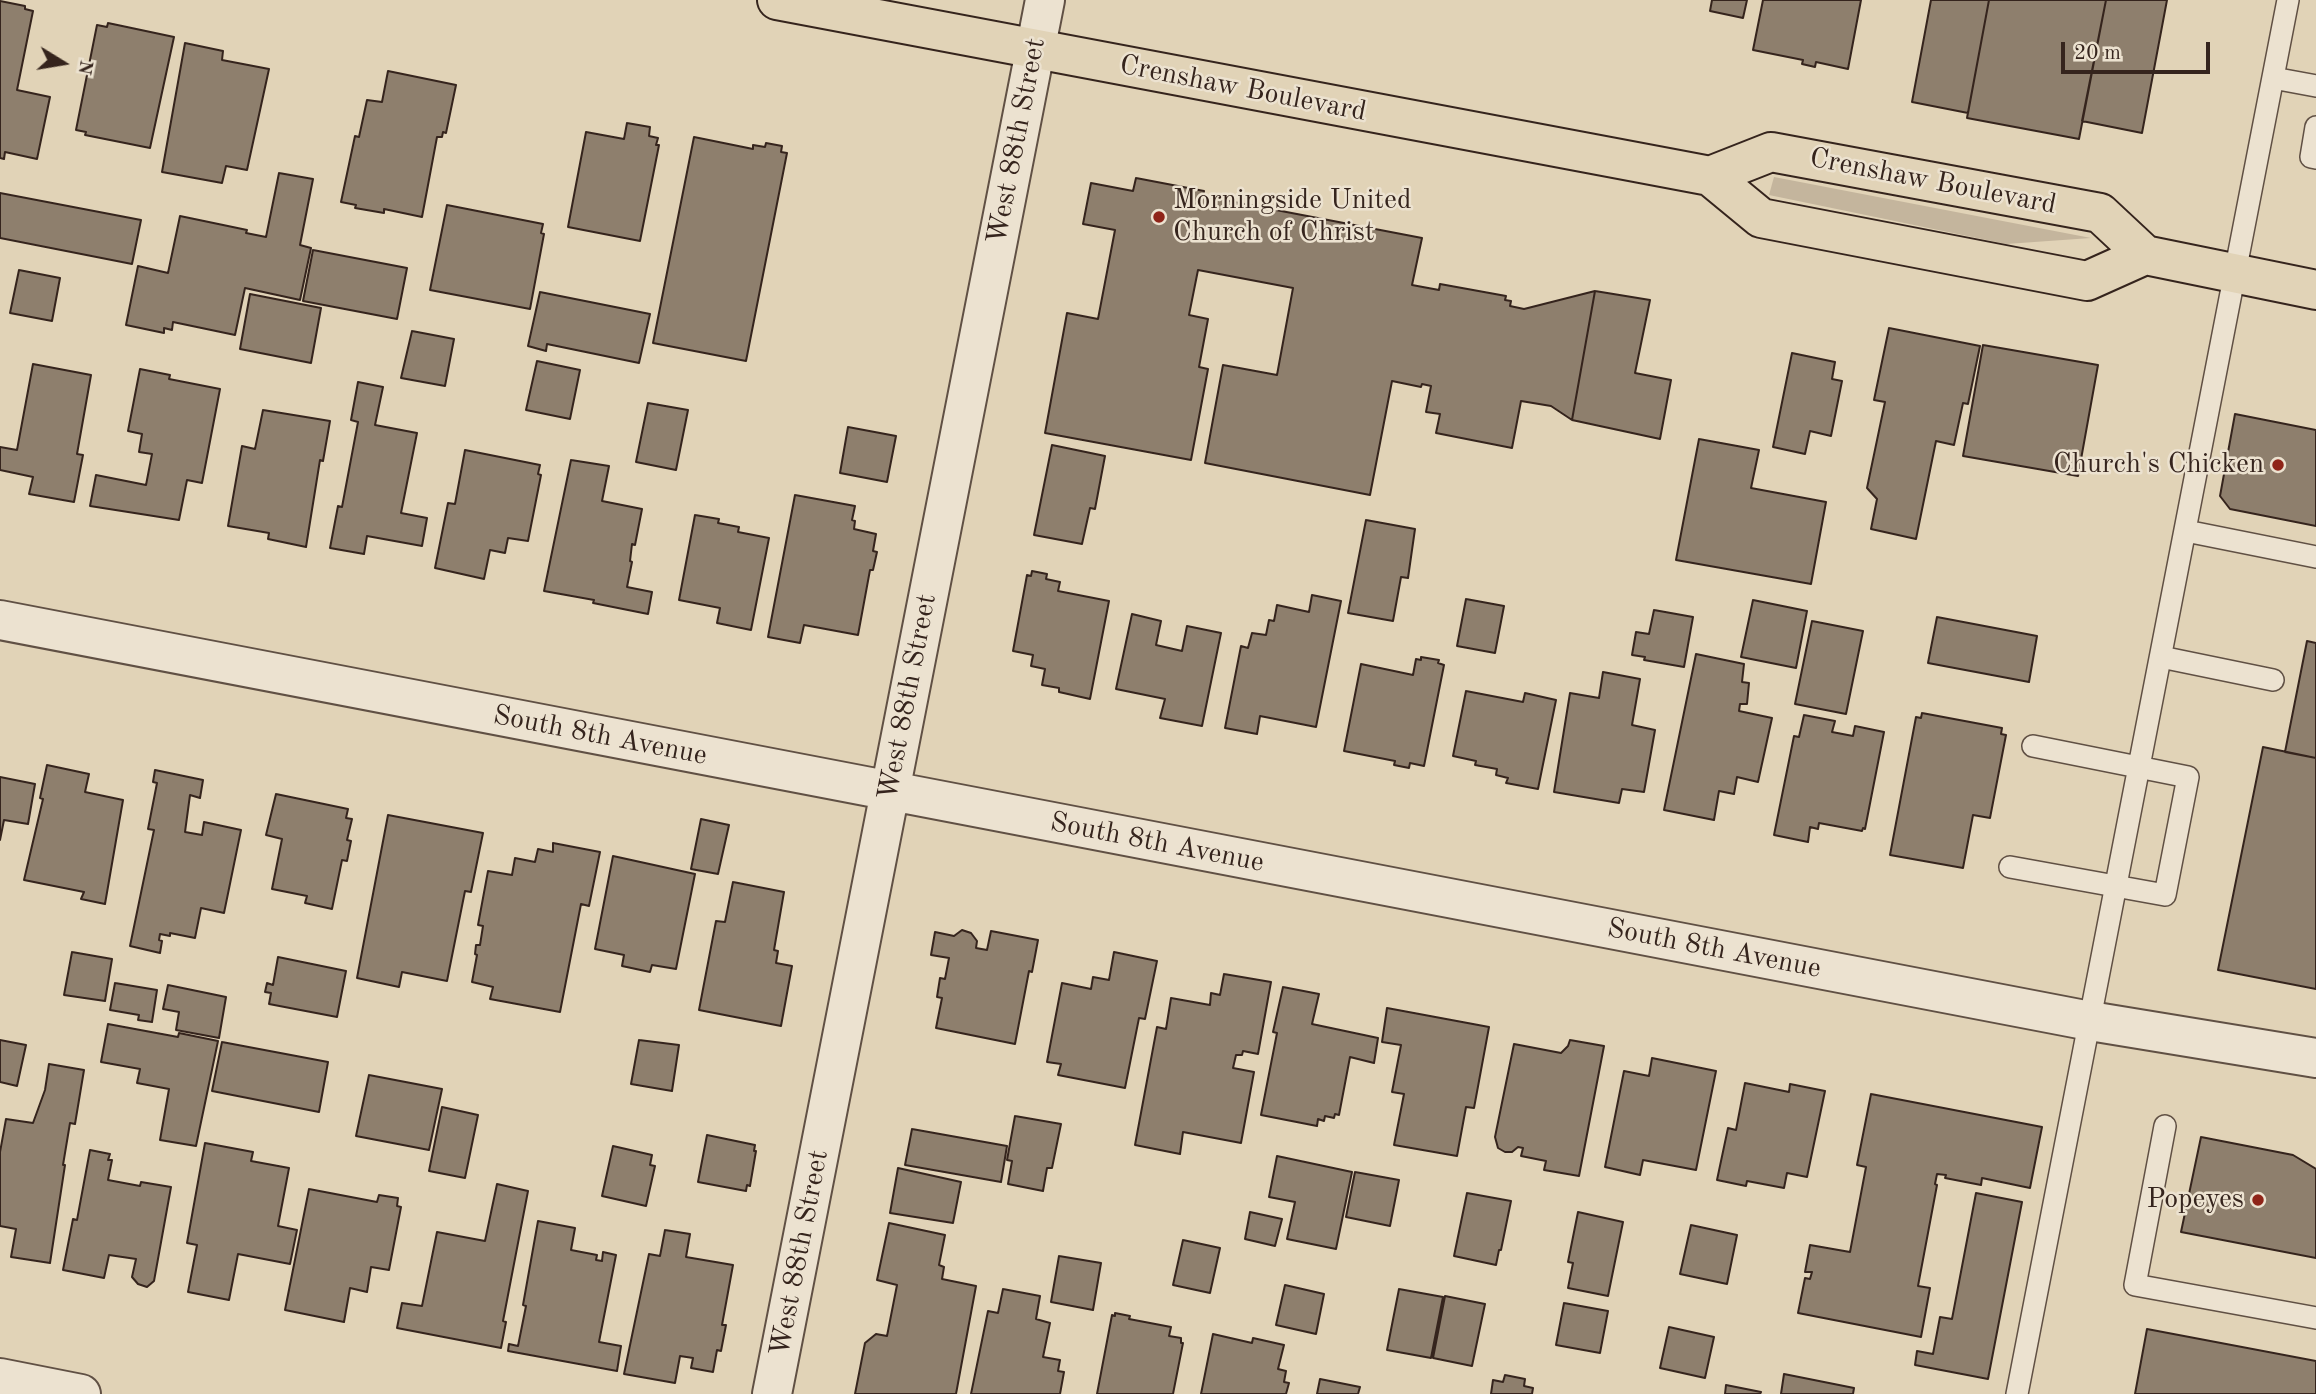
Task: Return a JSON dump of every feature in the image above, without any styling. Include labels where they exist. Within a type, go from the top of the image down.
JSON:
[{"type":"main road","name":"Crenshaw Boulevard","points":[[777,0],[1710,176],[1761,218],[2087,281],[2145,255],[2101,213],[1771,152],[1710,176]]},
{"type":"main road","points":[[2145,255],[2316,290]]},
{"type":"street","name":"West 88th Street","points":[[772,1394],[1045,0]]},
{"type":"street","name":"South 8th Avenue","points":[[0,620],[2091,1021],[2316,1058]]},
{"type":"street","points":[[0,1378],[81,1394]]},
{"type":"lane","points":[[2017,1394],[2287,0]]},
{"type":"lane","points":[[2273,78],[2316,86]]},
{"type":"lane","points":[[2316,127],[2311,157],[2316,158]]},
{"type":"lane","points":[[2186,531],[2316,557]]},
{"type":"lane","points":[[2161,657],[2273,680]]},
{"type":"lane","points":[[2010,867],[2165,895],[2188,777],[2033,746]]},
{"type":"lane","points":[[2165,1126],[2135,1285],[2316,1318]]},
{"type":"shaded area","points":[[1774,177],[2091,238],[2006,244],[1769,195]]},
{"type":"building","points":[[1712,0],[1747,0],[1743,18],[1710,11]]},
{"type":"building","points":[[1763,0],[1861,0],[1848,69],[1816,62],[1815,67],[1802,64],[1803,60],[1753,50]]},
{"type":"building","points":[[1931,0],[1989,0],[1968,113],[1912,102]]},
{"type":"building","points":[[1989,0],[2106,0],[2079,139],[1967,118]]},
{"type":"building","points":[[2106,0],[2167,0],[2142,133],[2082,121]]},
{"type":"building","points":[[0,1],[25,6],[25,9],[33,11],[17,90],[50,97],[37,159],[5,152],[4,159],[0,158]]},
{"type":"building","points":[[108,23],[174,37],[150,148],[85,135],[86,132],[76,130],[97,25],[107,27]]},
{"type":"building","points":[[185,43],[223,51],[222,60],[269,69],[247,170],[226,166],[222,183],[162,172]]},
{"type":"building","points":[[388,71],[456,85],[446,133],[443,132],[442,137],[437,137],[422,217],[384,209],[384,213],[355,208],[356,205],[341,202],[355,136],[359,137],[367,100],[382,102]]},
{"type":"building","points":[[627,123],[650,127],[649,136],[658,138],[656,145],[659,145],[640,241],[568,227],[586,132],[624,139]]},
{"type":"building","points":[[694,137],[753,149],[753,145],[765,147],[766,143],[782,146],[781,152],[787,153],[746,361],[653,343]]},
{"type":"building","points":[[279,173],[313,179],[300,245],[311,248],[300,300],[245,288],[235,335],[173,322],[172,330],[164,328],[164,333],[126,325],[138,266],[168,273],[180,216],[247,230],[246,233],[266,237]]},
{"type":"building","points":[[1136,178],[1204,191],[1203,196],[1422,238],[1412,285],[1439,290],[1440,284],[1506,296],[1505,300],[1511,301],[1510,306],[1524,309],[1595,291],[1572,420],[1551,406],[1521,401],[1512,448],[1436,433],[1440,414],[1426,412],[1431,386],[1422,384],[1421,387],[1392,381],[1370,495],[1205,463],[1223,365],[1277,375],[1293,288],[1198,270],[1189,315],[1208,319],[1199,367],[1208,369],[1191,460],[1045,433],[1067,313],[1098,319],[1115,230],[1083,224],[1091,183],[1133,191]]},
{"type":"building","points":[[0,193],[141,220],[132,264],[0,238]]},
{"type":"building","points":[[447,205],[543,224],[541,233],[544,234],[530,309],[430,290]]},
{"type":"building","points":[[313,250],[407,268],[397,319],[303,301]]},
{"type":"building","points":[[19,270],[60,278],[52,321],[10,313]]},
{"type":"building","points":[[1595,291],[1650,300],[1635,373],[1671,380],[1660,439],[1572,420]]},
{"type":"building","points":[[540,292],[650,314],[639,363],[547,344],[546,351],[528,346]]},
{"type":"building","points":[[250,294],[321,308],[311,363],[240,349]]},
{"type":"building","points":[[1889,328],[1980,346],[1968,404],[1963,403],[1954,445],[1936,441],[1916,539],[1871,529],[1877,499],[1867,488],[1885,402],[1874,400]]},
{"type":"building","points":[[412,331],[454,339],[445,386],[401,378]]},
{"type":"building","points":[[1983,345],[2098,365],[2078,476],[1963,456]]},
{"type":"building","points":[[1792,353],[1835,362],[1832,379],[1842,381],[1831,436],[1810,431],[1805,454],[1773,447]]},
{"type":"building","points":[[537,361],[580,370],[570,419],[526,410]]},
{"type":"building","points":[[33,364],[91,375],[77,454],[83,455],[74,502],[29,494],[33,477],[0,470],[0,447],[17,450]]},
{"type":"building","points":[[140,369],[170,375],[169,379],[220,389],[202,483],[187,480],[179,520],[90,506],[96,475],[146,485],[152,454],[139,452],[142,434],[128,431]]},
{"type":"building","points":[[358,382],[383,387],[375,425],[417,433],[401,513],[427,518],[422,546],[367,536],[364,554],[330,548],[338,506],[342,507],[358,422],[351,420]]},
{"type":"building","points":[[648,403],[688,410],[676,470],[636,462]]},
{"type":"building","points":[[263,410],[330,421],[323,461],[320,460],[306,547],[268,539],[269,533],[228,526],[242,446],[255,449]]},
{"type":"building","points":[[2235,414],[2316,430],[2316,526],[2230,509],[2220,496]]},
{"type":"building","points":[[848,427],[896,436],[887,482],[840,473]]},
{"type":"building","points":[[1699,439],[1759,450],[1751,488],[1826,502],[1811,584],[1676,560]]},
{"type":"building","points":[[1052,445],[1105,456],[1095,509],[1090,508],[1082,544],[1034,535]]},
{"type":"building","points":[[465,450],[540,465],[538,474],[541,475],[528,541],[508,538],[505,553],[490,550],[484,579],[435,568],[448,503],[455,504]]},
{"type":"building","points":[[571,460],[609,466],[602,501],[642,509],[635,545],[632,544],[627,587],[652,592],[648,614],[544,591]]},
{"type":"building","points":[[795,495],[855,506],[852,520],[855,521],[854,529],[876,534],[873,551],[877,552],[873,570],[870,570],[858,635],[804,625],[800,643],[768,637]]},
{"type":"building","points":[[695,515],[719,519],[718,523],[739,527],[738,532],[769,538],[751,630],[717,623],[720,608],[679,600]]},
{"type":"building","points":[[1366,520],[1415,529],[1408,578],[1401,577],[1393,621],[1348,613]]},
{"type":"building","points":[[1032,571],[1047,574],[1046,579],[1060,582],[1058,591],[1109,601],[1090,699],[1042,685],[1045,669],[1031,666],[1033,655],[1013,651],[1027,575],[1031,576]]},
{"type":"building","points":[[1312,595],[1341,601],[1316,727],[1260,716],[1257,734],[1225,728],[1241,646],[1248,648],[1252,633],[1266,635],[1269,620],[1274,621],[1277,605],[1309,612]]},
{"type":"building","points":[[1466,599],[1504,606],[1495,653],[1457,646]]},
{"type":"building","points":[[1753,600],[1807,611],[1796,668],[1741,657]]},
{"type":"building","points":[[1654,610],[1693,617],[1684,667],[1644,660],[1645,657],[1632,655],[1636,632],[1649,634]]},
{"type":"building","points":[[1132,614],[1161,621],[1156,645],[1182,651],[1187,626],[1221,633],[1202,726],[1160,718],[1165,699],[1116,689]]},
{"type":"building","points":[[1937,617],[2037,636],[2029,682],[1928,663]]},
{"type":"building","points":[[1812,621],[1863,631],[1846,714],[1795,704]]},
{"type":"building","points":[[2307,641],[2316,643],[2316,758],[2285,752]]},
{"type":"building","points":[[1696,654],[1744,664],[1742,682],[1749,683],[1747,704],[1740,704],[1739,711],[1772,718],[1758,782],[1737,777],[1734,794],[1719,791],[1714,820],[1664,810]]},
{"type":"building","points":[[1421,657],[1439,660],[1438,663],[1444,665],[1424,766],[1410,763],[1409,768],[1394,765],[1395,761],[1344,751],[1361,664],[1413,675],[1416,659],[1421,660]]},
{"type":"building","points":[[1603,672],[1640,679],[1632,725],[1655,730],[1644,792],[1622,789],[1619,803],[1554,792],[1570,693],[1599,698]]},
{"type":"building","points":[[1466,691],[1523,702],[1525,693],[1556,700],[1538,789],[1506,783],[1508,778],[1496,775],[1497,769],[1475,765],[1476,761],[1453,756]]},
{"type":"building","points":[[1922,713],[2002,728],[2001,734],[2006,735],[1990,818],[1973,815],[1963,868],[1890,855],[1916,717],[1921,718]]},
{"type":"building","points":[[1804,715],[1835,721],[1832,732],[1853,736],[1855,726],[1884,732],[1865,829],[1862,831],[1819,823],[1818,829],[1810,827],[1808,842],[1774,835],[1794,736],[1799,737]]},
{"type":"building","points":[[2263,747],[2316,758],[2316,989],[2218,970]]},
{"type":"building","points":[[47,765],[89,774],[85,792],[123,800],[105,904],[81,899],[84,892],[24,880],[43,799],[40,798]]},
{"type":"building","points":[[155,770],[203,780],[200,798],[190,795],[185,832],[202,835],[204,822],[241,830],[224,913],[201,908],[195,938],[170,933],[170,936],[160,934],[160,953],[130,946],[154,830],[148,829],[157,783],[153,782]]},
{"type":"building","points":[[0,777],[35,784],[28,824],[4,820],[0,840]]},
{"type":"building","points":[[276,794],[348,809],[346,818],[352,819],[347,840],[351,841],[347,861],[342,860],[332,909],[305,903],[307,896],[272,889],[282,839],[266,835]]},
{"type":"building","points":[[388,815],[483,833],[471,892],[465,891],[447,981],[402,972],[399,987],[357,978]]},
{"type":"building","points":[[701,819],[729,825],[718,874],[691,869]]},
{"type":"building","points":[[553,843],[600,852],[589,906],[581,904],[560,1012],[490,999],[493,987],[472,982],[476,945],[480,945],[483,926],[478,925],[488,871],[512,875],[515,858],[535,862],[538,849],[553,852]]},
{"type":"building","points":[[613,856],[695,874],[676,969],[652,965],[650,972],[622,966],[624,955],[595,949]]},
{"type":"building","points":[[733,882],[784,892],[774,950],[778,951],[776,963],[792,966],[781,1026],[699,1010],[716,921],[725,922]]},
{"type":"building","points":[[962,930],[971,933],[977,941],[976,948],[987,950],[991,931],[1038,940],[1015,1044],[936,1028],[942,998],[937,997],[940,978],[945,979],[949,958],[931,955],[935,932],[954,936]]},
{"type":"building","points":[[72,952],[112,959],[105,1001],[64,995]]},
{"type":"building","points":[[1114,952],[1157,961],[1145,1019],[1139,1018],[1125,1088],[1058,1075],[1061,1064],[1047,1062],[1062,983],[1091,989],[1093,977],[1109,980]]},
{"type":"building","points":[[278,957],[346,971],[337,1017],[269,1004],[271,993],[265,992],[267,983],[273,985]]},
{"type":"building","points":[[1224,974],[1271,982],[1258,1054],[1243,1051],[1242,1055],[1236,1055],[1233,1068],[1254,1072],[1241,1143],[1183,1132],[1180,1154],[1135,1145],[1157,1027],[1166,1029],[1171,998],[1210,1005],[1211,993],[1220,995]]},
{"type":"building","points":[[115,983],[157,990],[152,1022],[138,1020],[139,1015],[110,1010]]},
{"type":"building","points":[[168,985],[226,997],[219,1038],[176,1030],[179,1012],[163,1009]]},
{"type":"building","points":[[1283,987],[1319,994],[1312,1024],[1378,1038],[1374,1063],[1350,1057],[1339,1115],[1335,1114],[1334,1118],[1325,1116],[1324,1121],[1318,1119],[1317,1126],[1261,1115],[1277,1033],[1273,1032]]},
{"type":"building","points":[[1387,1008],[1489,1027],[1474,1108],[1466,1107],[1457,1156],[1394,1145],[1404,1094],[1392,1092],[1401,1045],[1382,1042]]},
{"type":"building","points":[[108,1024],[178,1037],[179,1033],[218,1041],[196,1146],[160,1140],[169,1089],[137,1083],[140,1069],[101,1062]]},
{"type":"building","points":[[0,1040],[26,1045],[17,1086],[0,1082]]},
{"type":"building","points":[[639,1040],[679,1045],[672,1091],[631,1084]]},
{"type":"building","points":[[1570,1040],[1604,1046],[1579,1176],[1544,1170],[1546,1161],[1521,1156],[1523,1148],[1505,1152],[1498,1148],[1495,1137],[1514,1044],[1561,1053]]},
{"type":"building","points":[[222,1042],[328,1062],[319,1112],[212,1091]]},
{"type":"building","points":[[1652,1058],[1716,1071],[1696,1170],[1643,1160],[1640,1175],[1605,1167],[1624,1071],[1649,1076]]},
{"type":"building","points":[[49,1064],[84,1070],[75,1124],[70,1123],[50,1263],[11,1257],[16,1229],[0,1226],[0,1152],[6,1119],[33,1123],[45,1090]]},
{"type":"building","points":[[369,1075],[442,1089],[429,1150],[356,1136]]},
{"type":"building","points":[[1745,1083],[1789,1092],[1790,1084],[1825,1091],[1807,1177],[1787,1173],[1784,1188],[1747,1181],[1746,1186],[1717,1180],[1728,1128],[1736,1130]]},
{"type":"building","points":[[1871,1094],[2042,1127],[2030,1188],[1982,1178],[1981,1185],[1937,1174],[1918,1286],[1930,1288],[1921,1337],[1798,1313],[1805,1278],[1810,1279],[1812,1272],[1805,1272],[1810,1245],[1850,1252],[1866,1167],[1857,1165]]},
{"type":"building","points":[[442,1107],[478,1115],[465,1178],[429,1171]]},
{"type":"building","points":[[1015,1116],[1061,1124],[1052,1168],[1047,1168],[1043,1191],[1008,1184],[1012,1161],[1007,1160]]},
{"type":"building","points":[[912,1129],[1007,1146],[1001,1182],[905,1165]]},
{"type":"building","points":[[707,1135],[755,1145],[750,1186],[747,1185],[746,1191],[698,1182]]},
{"type":"building","points":[[2201,1137],[2293,1155],[2316,1169],[2316,1258],[2181,1232]]},
{"type":"building","points":[[205,1143],[253,1152],[251,1161],[289,1168],[278,1226],[297,1230],[290,1264],[238,1254],[229,1300],[188,1292],[197,1245],[187,1243]]},
{"type":"building","points":[[613,1146],[652,1155],[650,1165],[655,1166],[646,1206],[602,1196]]},
{"type":"building","points":[[90,1150],[110,1154],[108,1160],[112,1160],[108,1180],[140,1186],[141,1182],[171,1187],[154,1281],[147,1287],[138,1284],[132,1277],[136,1259],[109,1255],[104,1278],[63,1270],[73,1219],[77,1220]]},
{"type":"building","points":[[1277,1156],[1352,1172],[1336,1249],[1287,1239],[1295,1202],[1269,1197]]},
{"type":"building","points":[[898,1168],[961,1182],[953,1223],[890,1213]]},
{"type":"building","points":[[1355,1172],[1399,1180],[1390,1226],[1346,1217]]},
{"type":"building","points":[[497,1184],[528,1191],[503,1321],[506,1322],[501,1348],[397,1328],[402,1303],[422,1306],[437,1232],[485,1241]]},
{"type":"building","points":[[309,1189],[377,1202],[379,1195],[398,1198],[397,1206],[401,1207],[389,1270],[371,1267],[367,1292],[350,1288],[344,1322],[285,1310]]},
{"type":"building","points":[[1467,1193],[1511,1201],[1496,1265],[1454,1256]]},
{"type":"building","points":[[1976,1193],[2022,1202],[1988,1379],[1915,1365],[1917,1351],[1933,1354],[1940,1317],[1952,1319]]},
{"type":"building","points":[[1250,1212],[1282,1219],[1275,1246],[1245,1239]]},
{"type":"building","points":[[1578,1212],[1623,1222],[1608,1296],[1568,1288],[1573,1263],[1568,1262]]},
{"type":"building","points":[[538,1221],[575,1228],[571,1250],[597,1255],[596,1260],[602,1261],[603,1252],[616,1255],[599,1342],[621,1346],[617,1371],[508,1351],[509,1344],[518,1346]]},
{"type":"building","points":[[889,1223],[945,1235],[939,1265],[944,1267],[942,1279],[976,1286],[956,1394],[855,1394],[865,1343],[876,1334],[887,1336],[897,1285],[877,1280]]},
{"type":"building","points":[[1691,1225],[1737,1235],[1727,1284],[1680,1274]]},
{"type":"building","points":[[665,1230],[690,1234],[686,1257],[733,1265],[722,1325],[726,1325],[721,1351],[717,1350],[713,1372],[691,1368],[693,1358],[680,1356],[675,1383],[624,1374],[649,1254],[660,1256]]},
{"type":"building","points":[[1183,1240],[1220,1248],[1210,1293],[1173,1285]]},
{"type":"building","points":[[1059,1256],[1101,1263],[1093,1310],[1051,1302]]},
{"type":"building","points":[[1285,1285],[1324,1294],[1316,1334],[1276,1325]]},
{"type":"building","points":[[1003,1289],[1040,1296],[1036,1319],[1050,1323],[1043,1357],[1060,1360],[1058,1371],[1064,1372],[1060,1394],[971,1394],[988,1311],[998,1313]]},
{"type":"building","points":[[1399,1289],[1443,1297],[1431,1358],[1387,1350]]},
{"type":"building","points":[[1445,1296],[1485,1304],[1472,1366],[1433,1358]]},
{"type":"building","points":[[1564,1303],[1608,1311],[1600,1353],[1556,1345]]},
{"type":"building","points":[[1115,1313],[1130,1316],[1129,1319],[1171,1327],[1169,1336],[1181,1338],[1183,1343],[1173,1394],[1097,1394],[1112,1315],[1115,1316]]},
{"type":"building","points":[[1669,1327],[1714,1337],[1705,1378],[1660,1368]]},
{"type":"building","points":[[2147,1329],[2316,1361],[2316,1394],[2135,1394]]},
{"type":"building","points":[[1213,1334],[1252,1343],[1253,1338],[1284,1345],[1278,1369],[1286,1371],[1284,1382],[1289,1383],[1286,1394],[1201,1394]]},
{"type":"building","points":[[1784,1374],[1854,1388],[1853,1394],[1781,1394]]},
{"type":"building","points":[[1505,1375],[1525,1379],[1524,1386],[1533,1388],[1532,1394],[1491,1394],[1493,1380],[1503,1382]]},
{"type":"building","points":[[1320,1379],[1360,1387],[1358,1394],[1317,1394]]},
{"type":"building","points":[[1726,1385],[1761,1392],[1725,1394]]},
{"type":"place","name":"Morningside United Church of Christ","points":[[1159,217]]},
{"type":"place","name":"Church's Chicken","points":[[2278,465]]},
{"type":"place","name":"Popeyes","points":[[2258,1200]]}]
